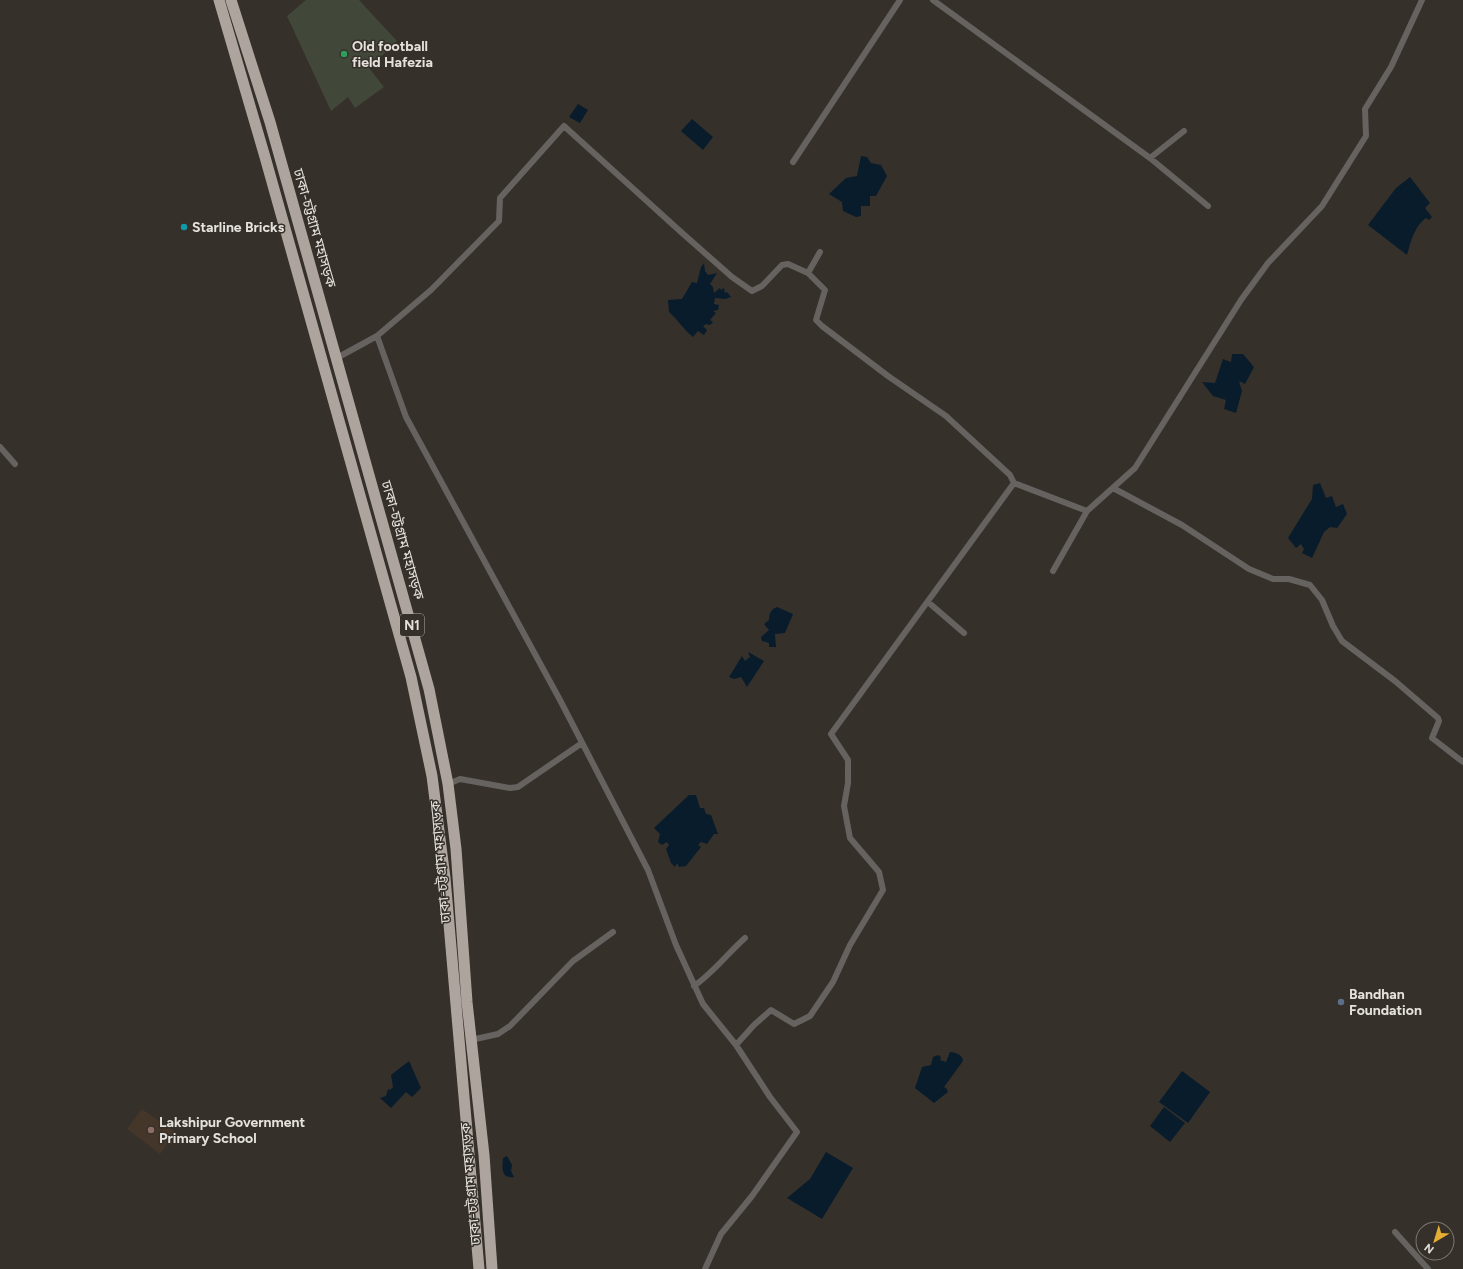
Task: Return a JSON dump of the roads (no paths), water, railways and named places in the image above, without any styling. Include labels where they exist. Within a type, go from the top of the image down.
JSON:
[{"type":"highway","name":"ঢাকা-চট্টগ্রাম মহাসড়ক","points":[[219,0],[265,157],[411,677],[432,776],[445,878],[479,1269]]},
{"type":"highway","name":"ঢাকা-চট্টগ্রাম মহাসড়ক","points":[[231,0],[270,122],[335,359],[429,689],[448,784],[456,849],[471,1040],[484,1155],[492,1269]]},
{"type":"street","points":[[793,162],[900,0]]},
{"type":"street","points":[[933,0],[943,2],[945,9],[1150,158],[1208,206]]},
{"type":"street","points":[[1053,571],[1088,511],[1135,468],[1241,300],[1268,263],[1322,206],[1366,136],[1365,109],[1391,67],[1422,0]]},
{"type":"street","points":[[335,359],[377,336],[431,290],[499,221],[500,198],[564,126],[603,164],[732,277],[752,291],[762,286],[782,265],[788,264],[808,273],[825,290],[816,320],[888,376],[946,416],[1010,475],[1014,483],[1088,511]]},
{"type":"street","points":[[1150,158],[1184,131]]},
{"type":"street","points":[[808,273],[820,252]]},
{"type":"street","points":[[377,336],[406,417],[582,743],[648,870],[676,945],[703,1004],[736,1045],[770,1097],[797,1132],[752,1196],[721,1234],[705,1269]]},
{"type":"street","points":[[0,447],[15,464]]},
{"type":"street","points":[[736,1045],[754,1025],[771,1010],[794,1024],[810,1016],[833,982],[850,945],[883,890],[879,872],[850,838],[844,806],[848,783],[848,760],[831,734],[1014,483]]},
{"type":"street","points":[[1113,488],[1182,525],[1249,569],[1273,579],[1289,580],[1310,585],[1322,600],[1333,626],[1342,642],[1395,681],[1438,718],[1439,721],[1432,738],[1463,762]]},
{"type":"street","points":[[928,602],[964,633]]},
{"type":"street","points":[[448,784],[460,779],[510,788],[518,787],[582,743]]},
{"type":"street","points":[[471,1040],[498,1034],[510,1026],[573,961],[613,932]]},
{"type":"street","points":[[694,986],[702,981],[728,953],[745,938]]},
{"type":"street","points":[[1395,1232],[1428,1269]]},
{"type":"water","points":[[578,104],[588,110],[580,123],[569,117]]},
{"type":"water","points":[[692,119],[713,137],[703,150],[681,131]]},
{"type":"water","points":[[861,156],[867,157],[871,163],[881,165],[887,176],[876,196],[870,196],[870,206],[861,206],[861,216],[856,217],[843,211],[842,202],[829,194],[846,178],[857,176]]},
{"type":"water","points":[[1410,177],[1430,203],[1425,208],[1432,217],[1429,220],[1426,218],[1419,226],[1407,255],[1368,225],[1396,188]]},
{"type":"water","points":[[704,263],[705,271],[708,275],[717,273],[710,284],[713,287],[714,293],[720,288],[721,290],[724,288],[725,293],[727,292],[731,297],[725,299],[715,298],[714,304],[719,305],[718,310],[713,311],[716,313],[710,320],[713,322],[710,325],[706,324],[703,326],[707,330],[704,335],[698,331],[693,337],[669,312],[668,300],[682,299],[692,282],[697,283],[701,267]]},
{"type":"water","points":[[1232,354],[1243,354],[1254,367],[1245,384],[1239,381],[1242,391],[1236,413],[1224,409],[1226,400],[1213,396],[1202,382],[1215,383],[1223,359],[1231,362]]},
{"type":"water","points":[[1320,483],[1326,498],[1332,496],[1336,507],[1343,504],[1347,514],[1337,528],[1330,527],[1324,532],[1312,558],[1302,553],[1304,549],[1301,544],[1296,548],[1288,538],[1312,499],[1313,485]]},
{"type":"water","points":[[777,607],[793,614],[785,633],[775,634],[776,647],[769,647],[769,643],[762,641],[761,637],[769,630],[764,624],[769,620],[772,610]]},
{"type":"water","points":[[748,652],[764,661],[747,687],[741,677],[734,679],[729,677],[742,656],[745,661],[750,657]]},
{"type":"water","points":[[689,795],[696,795],[700,808],[704,808],[706,814],[711,815],[718,834],[714,834],[707,844],[701,842],[698,845],[701,847],[686,866],[679,867],[677,863],[675,867],[671,863],[666,849],[669,845],[667,842],[662,845],[658,842],[660,834],[654,828]]},
{"type":"water","points":[[950,1052],[956,1053],[963,1059],[963,1061],[944,1087],[948,1092],[934,1103],[915,1088],[922,1067],[931,1065],[933,1057],[938,1055],[941,1057],[940,1060],[946,1062]]},
{"type":"water","points":[[409,1061],[421,1088],[412,1097],[406,1092],[391,1108],[380,1098],[386,1096],[388,1089],[390,1090],[393,1087],[391,1075]]},
{"type":"water","points":[[1182,1071],[1210,1092],[1188,1123],[1159,1102]]},
{"type":"water","points":[[1164,1107],[1185,1123],[1170,1142],[1150,1126]]},
{"type":"water","points":[[826,1152],[853,1168],[822,1219],[787,1198],[810,1179]]},
{"type":"water","points":[[507,1156],[512,1165],[511,1171],[514,1177],[507,1176],[503,1172],[503,1158]]},
{"type":"place","name":"Old football field Hafezia","points":[[344,54]]},
{"type":"place","name":"Starline Bricks","points":[[184,227]]},
{"type":"place","name":"Bandhan Foundation","points":[[1341,1002]]},
{"type":"place","name":"Lakshipur Government Primary School","points":[[151,1130]]}]
